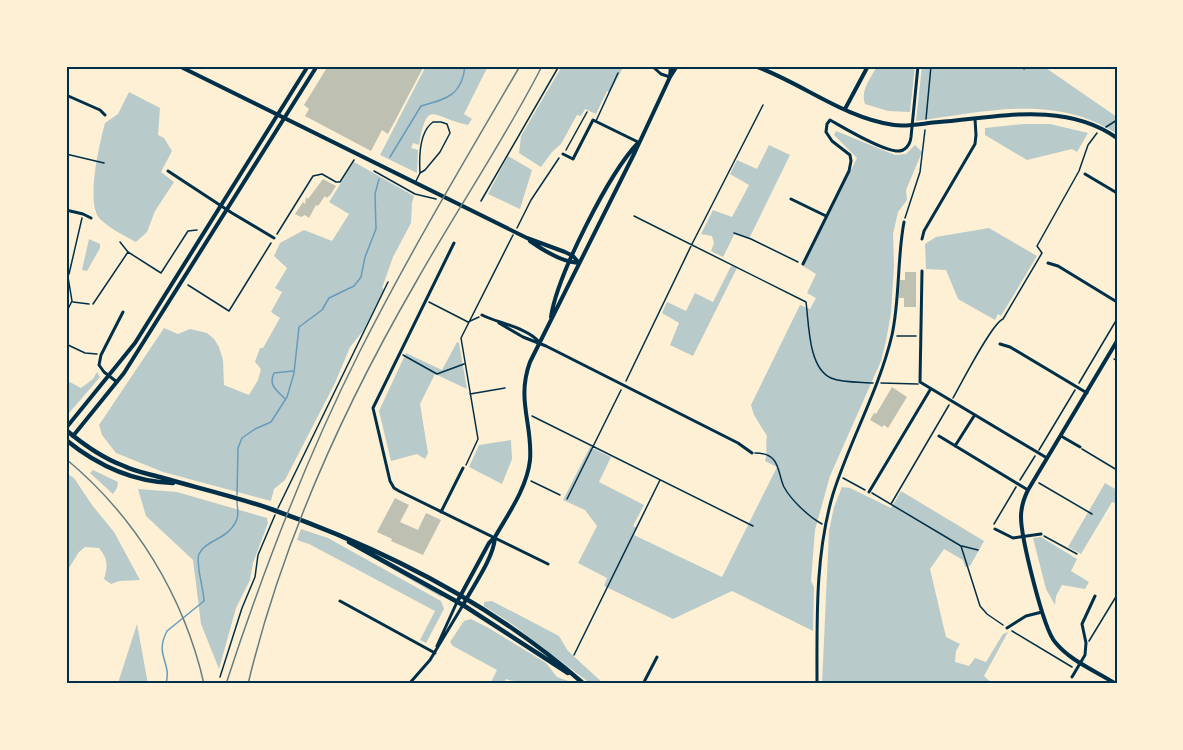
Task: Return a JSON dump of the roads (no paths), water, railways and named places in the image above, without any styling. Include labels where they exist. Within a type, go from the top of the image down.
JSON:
[{"type":"main road","points":[[66,429],[103,456],[123,466],[178,483]]},
{"type":"main road","points":[[73,436],[67,442],[91,459],[125,475],[147,481],[191,485],[235,497],[322,528],[390,558],[466,598],[541,649],[584,684]]},
{"type":"main road","points":[[339,536],[457,602],[578,679]]},
{"type":"street","points":[[179,66],[527,238],[573,256],[579,263]]},
{"type":"street","points":[[66,429],[135,343],[308,66]]},
{"type":"street","points":[[73,436],[117,382],[228,210],[317,66]]},
{"type":"street","points":[[652,66],[661,74],[670,77]]},
{"type":"street","points":[[670,66],[670,77]]},
{"type":"street","points":[[550,321],[558,309],[677,66]]},
{"type":"street","points":[[845,109],[868,66]]},
{"type":"street","points":[[803,264],[849,171],[851,161],[850,155],[832,141],[826,132],[827,124],[830,120],[880,145],[896,151],[903,150],[908,146],[911,137],[918,66]]},
{"type":"street","points":[[758,67],[845,109],[878,122],[906,125],[1031,114],[1067,117],[1096,126],[1117,138]]},
{"type":"street","points":[[66,95],[105,115]]},
{"type":"street","points":[[922,239],[924,231],[975,144],[975,119]]},
{"type":"street","points":[[563,154],[573,159],[594,121],[639,142]]},
{"type":"street","points":[[435,653],[457,602],[526,479],[530,447],[524,403],[525,380],[550,321],[570,262],[605,190],[639,142]]},
{"type":"street","points":[[168,171],[274,238]]},
{"type":"street","points":[[1084,174],[1117,193]]},
{"type":"street","points":[[791,199],[826,216]]},
{"type":"street","points":[[66,210],[91,218]]},
{"type":"street","points":[[817,684],[819,582],[825,526],[839,476],[892,336],[899,250],[904,222]]},
{"type":"street","points":[[527,238],[539,247],[570,262],[579,263]]},
{"type":"street","points":[[454,243],[373,408],[390,481],[394,488],[548,564]]},
{"type":"street","points":[[1048,263],[1058,266],[1117,302]]},
{"type":"street","points":[[922,271],[920,382],[1047,458]]},
{"type":"street","points":[[117,382],[99,365],[101,355],[123,312]]},
{"type":"street","points":[[482,315],[508,324],[536,338],[540,343],[738,443],[752,453]]},
{"type":"street","points":[[1116,684],[1071,657],[1052,639],[1042,612],[1023,538],[1021,509],[1028,490],[1117,341]]},
{"type":"street","points":[[1000,344],[1010,347],[1087,393]]},
{"type":"street","points":[[870,492],[930,390]]},
{"type":"street","points":[[955,446],[974,416]]},
{"type":"street","points":[[939,436],[1028,490]]},
{"type":"street","points":[[1061,436],[1080,447]]},
{"type":"street","points":[[441,512],[463,468]]},
{"type":"street","points":[[993,528],[1013,538],[1041,534]]},
{"type":"street","points":[[409,684],[435,653],[490,556],[495,546],[495,537]]},
{"type":"street","points":[[1072,677],[1084,655],[1086,644],[1082,624],[1095,596]]},
{"type":"street","points":[[340,601],[435,653]]},
{"type":"street","points":[[1007,628],[1026,616],[1042,612]]},
{"type":"street","points":[[643,684],[657,657]]},
{"type":"lane","points":[[594,121],[618,73]]},
{"type":"lane","points":[[415,183],[420,173],[421,148],[426,129],[433,122],[447,124],[450,133],[445,144],[425,170],[420,173]]},
{"type":"lane","points":[[66,313],[72,302],[68,277]]},
{"type":"lane","points":[[72,302],[89,304]]},
{"type":"waterway","points":[[390,157],[421,106],[451,95],[460,84],[465,66]]},
{"type":"waterway","points":[[237,495],[238,448],[242,438],[271,422],[287,397],[294,373],[299,327],[322,310],[329,298],[354,286],[361,277],[365,257],[376,229],[375,194],[379,179]]},
{"type":"waterway","points":[[285,399],[274,388],[272,377],[274,373],[293,371]]},
{"type":"waterway","points":[[166,684],[167,670],[162,647],[163,640],[167,631],[204,601],[198,563],[199,554],[202,549],[233,526],[238,517],[237,500]]},
{"type":"railway","points":[[226,684],[287,515],[340,391],[418,243],[520,66]]},
{"type":"railway","points":[[248,684],[278,579],[317,477],[340,427],[389,330],[542,66]]},
{"type":"railway","points":[[66,459],[114,506],[135,532],[153,560],[184,620],[204,684]]}]
